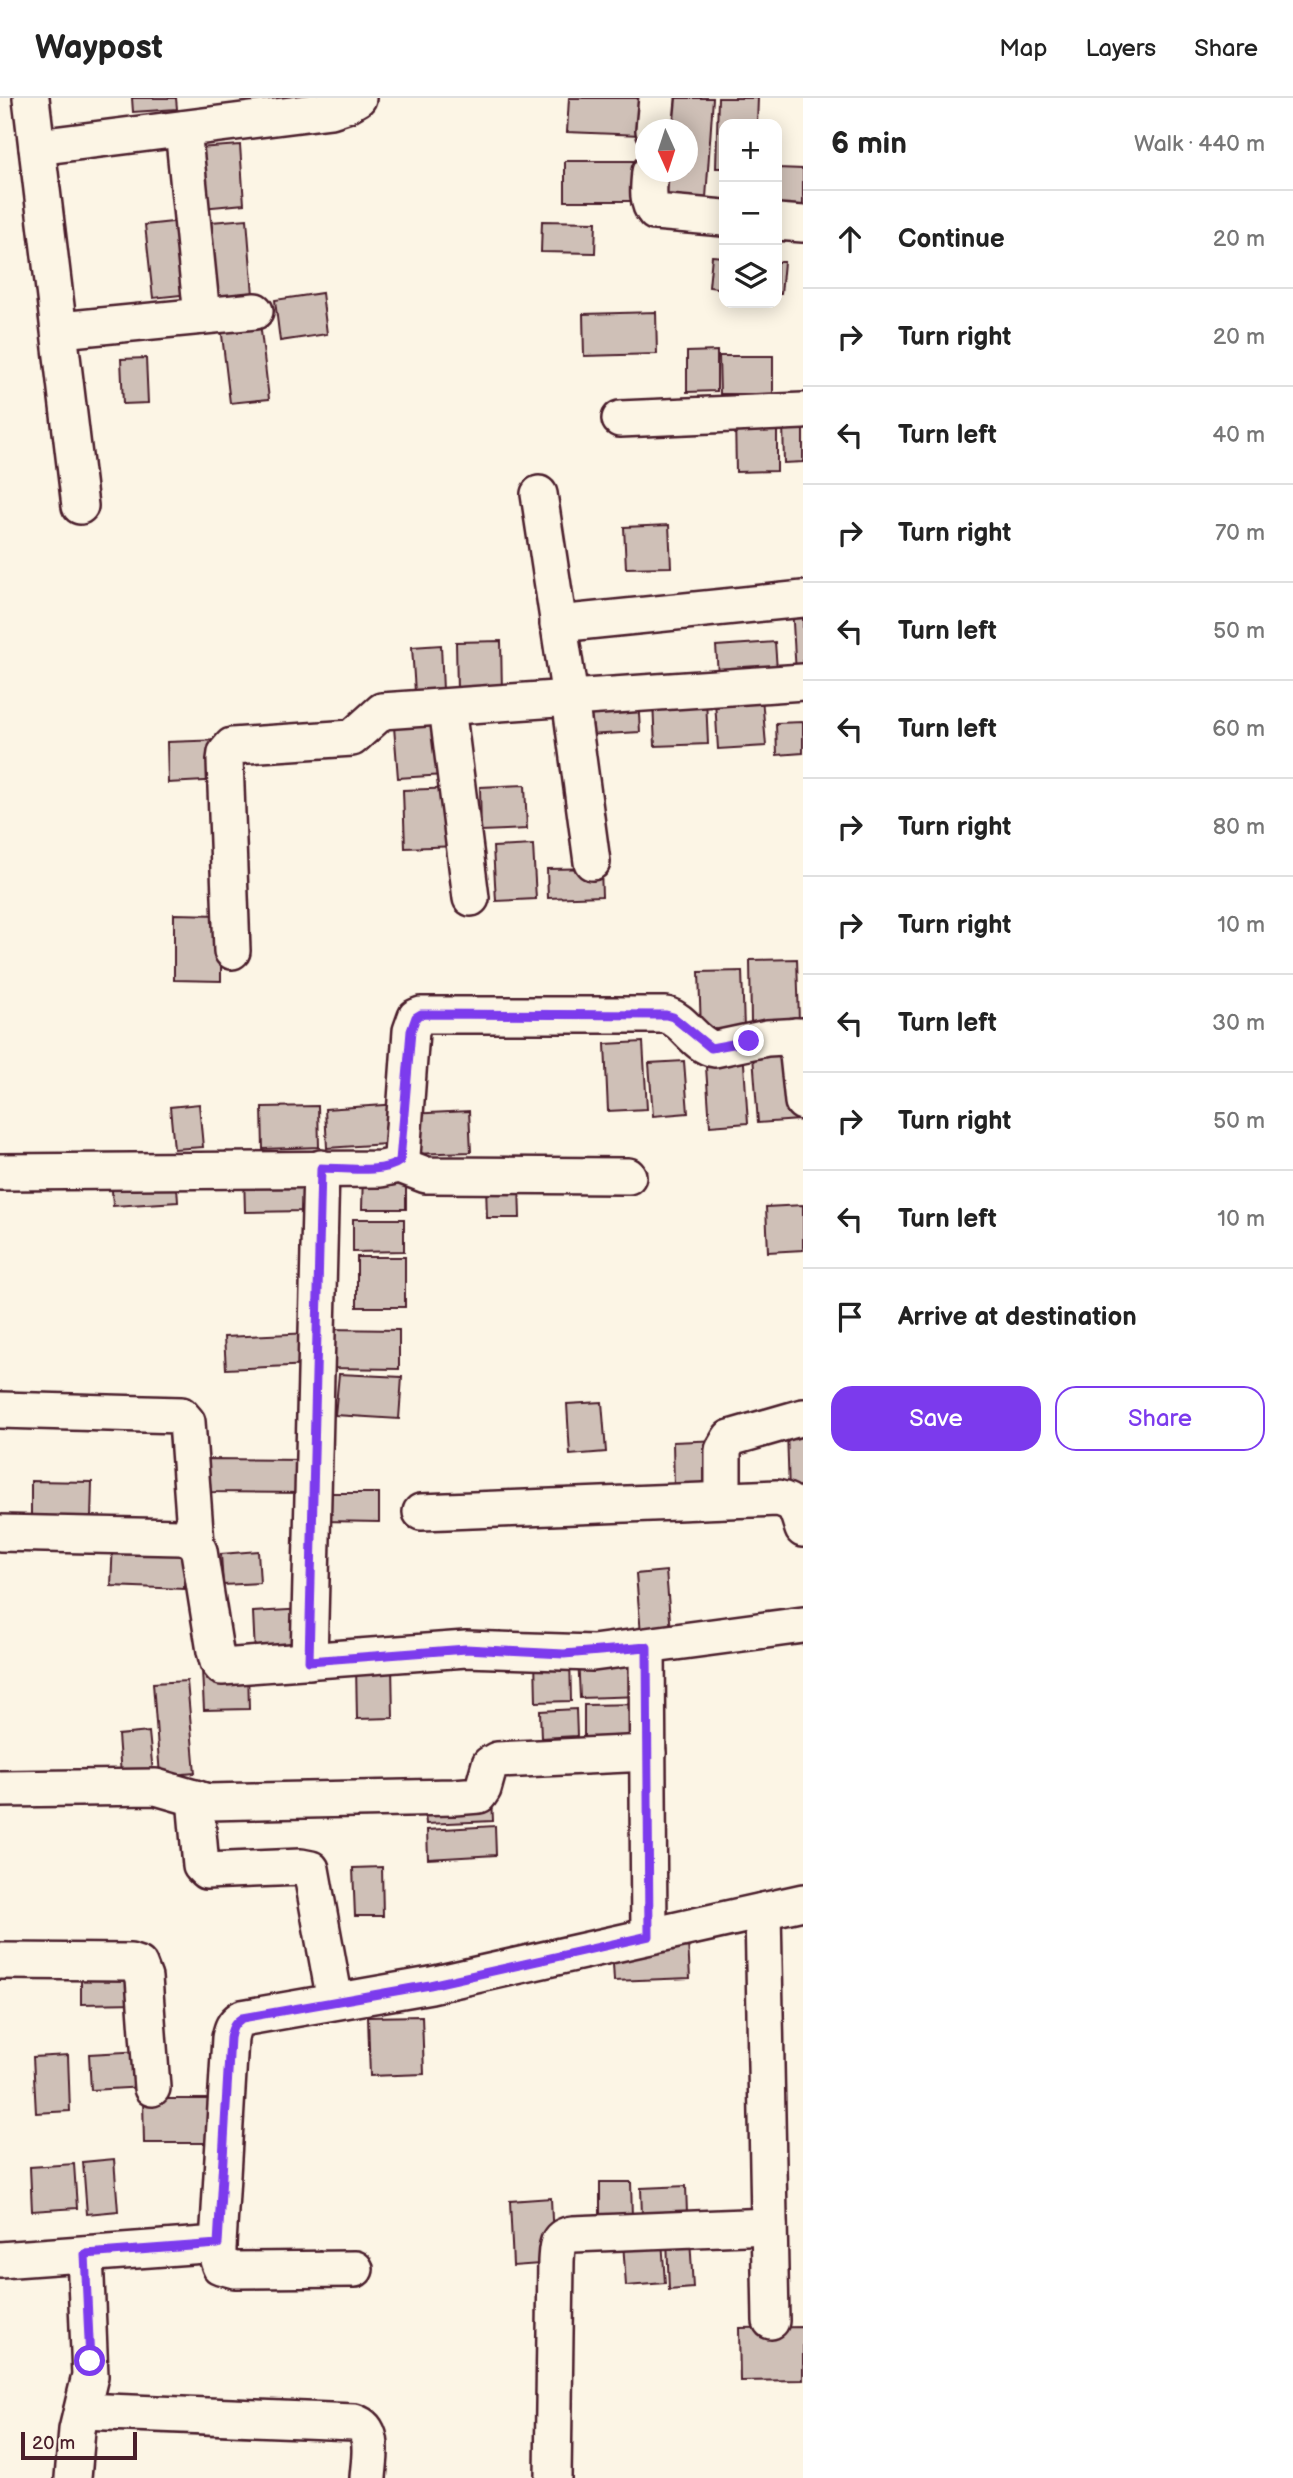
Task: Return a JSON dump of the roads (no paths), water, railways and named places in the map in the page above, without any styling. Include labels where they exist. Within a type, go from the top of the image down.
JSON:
[{"type":"street","points":[[31,98],[80,506]]},
{"type":"street","points":[[37,147],[331,110],[358,98]]},
{"type":"street","points":[[655,119],[657,98]]},
{"type":"street","points":[[183,129],[202,317]]},
{"type":"street","points":[[650,182],[650,207],[655,212],[719,218]]},
{"type":"street","points":[[782,222],[803,224]]},
{"type":"street","points":[[60,330],[255,311]]},
{"type":"street","points":[[620,419],[803,411]]},
{"type":"street","points":[[539,494],[592,862]]},
{"type":"street","points":[[558,624],[803,599]]},
{"type":"street","points":[[232,951],[225,760],[228,749],[232,746],[354,737],[382,712],[803,682]]},
{"type":"street","points":[[447,707],[471,898]]},
{"type":"street","points":[[397,1164],[402,1156],[411,1031],[416,1017],[421,1014],[666,1015],[673,1017],[707,1047],[715,1049],[767,1038],[799,1036],[803,1102]]},
{"type":"street","points":[[0,1172],[381,1169],[397,1164],[426,1175],[628,1176]]},
{"type":"street","points":[[309,1661],[321,1168]]},
{"type":"street","points":[[0,1410],[181,1415],[187,1422],[196,1544],[215,1651],[222,1667],[466,1649],[564,1654],[647,1647],[803,1625]]},
{"type":"street","points":[[723,1499],[723,1450],[730,1438],[803,1418]]},
{"type":"street","points":[[421,1513],[766,1498],[788,1500],[797,1511],[803,1529]]},
{"type":"street","points":[[0,1533],[180,1537],[191,1539],[196,1544]]},
{"type":"street","points":[[647,1647],[649,1936]]},
{"type":"street","points":[[0,1789],[156,1787],[208,1802],[472,1796],[483,1789],[493,1761],[648,1754]]},
{"type":"street","points":[[195,1798],[201,1866],[206,1871],[300,1867],[311,1869],[335,2001]]},
{"type":"street","points":[[355,2269],[225,2268],[218,2260],[232,2028],[242,2018],[430,1985],[803,1902]]},
{"type":"street","points":[[762,1911],[771,2321]]},
{"type":"street","points":[[0,1961],[130,1962],[139,1965],[144,1979],[152,2088]]},
{"type":"street","points":[[553,2478],[556,2261],[560,2239],[573,2234],[769,2226]]},
{"type":"street","points":[[0,2260],[218,2244]]},
{"type":"street","points":[[73,2478],[75,2446],[88,2388],[90,2361],[85,2254]]},
{"type":"street","points":[[82,2411],[354,2421],[366,2429],[369,2436],[368,2478]]}]
